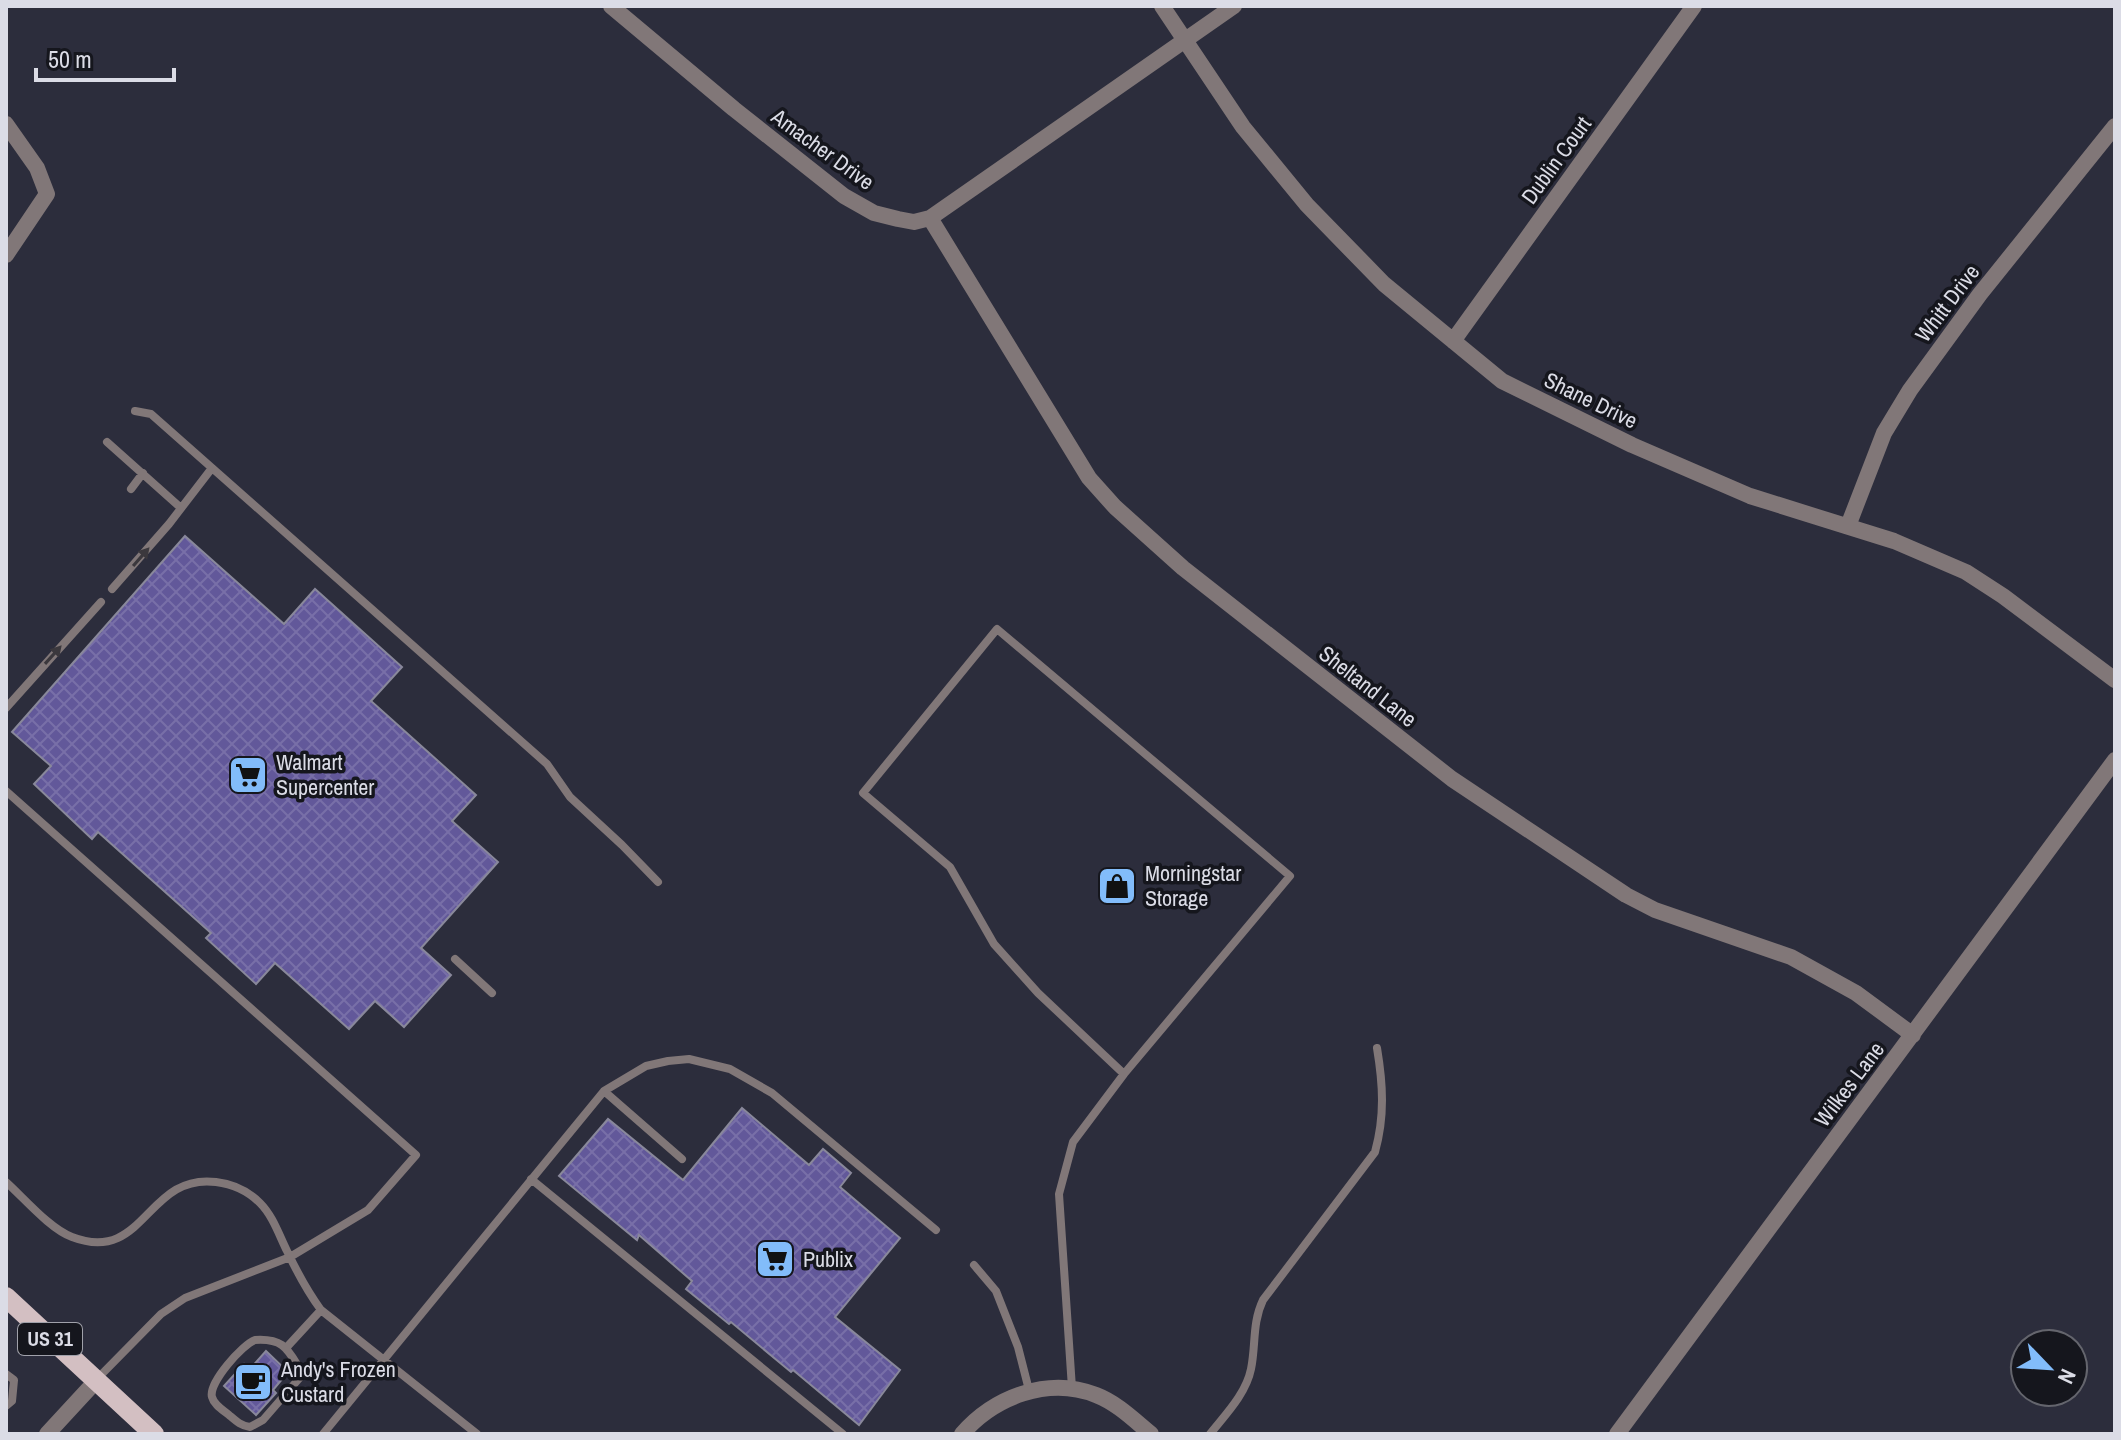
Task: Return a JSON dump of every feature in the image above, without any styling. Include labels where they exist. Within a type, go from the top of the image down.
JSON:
[{"type":"main road","name":"US 31","points":[[6,1297],[154,1434]]},
{"type":"street","name":"Amacher Drive","points":[[611,6],[844,196],[874,213],[914,222],[930,218]]},
{"type":"street","name":"Shane Drive","points":[[1162,6],[1243,127],[1307,205],[1384,284],[1502,381],[1632,445],[1750,496],[1848,526],[1929,555],[1966,572],[2115,680]]},
{"type":"street","points":[[930,218],[1234,6]]},
{"type":"street","name":"Dublin Court","points":[[1453,341],[1694,6]]},
{"type":"street","points":[[6,124],[37,168],[47,194],[6,255]]},
{"type":"street","name":"Whitt Drive","points":[[1848,526],[1884,433],[1910,390],[1980,294],[2115,126]]},
{"type":"street","name":"Sheltand Lane","points":[[930,218],[1089,478],[1115,507],[1183,568],[1452,779],[1597,877],[1655,910],[1791,957],[1856,993],[1913,1035]]},
{"type":"street","name":"Wilkes Lane","points":[[1617,1434],[2115,760]]},
{"type":"street","points":[[47,1434],[95,1382]]},
{"type":"street","points":[[962,1434],[975,1419],[1015,1394],[1029,1390],[1072,1388],[1097,1395],[1123,1410],[1151,1434]]},
{"type":"lane","points":[[135,411],[143,410],[151,414],[547,764],[570,797],[658,882]]},
{"type":"lane","points":[[107,442],[181,508]]},
{"type":"lane","points":[[112,589],[169,524],[212,468]]},
{"type":"lane","points":[[131,489],[143,473]]},
{"type":"lane","points":[[6,708],[101,602]]},
{"type":"lane","points":[[1072,1388],[1059,1194],[1073,1142],[1124,1074],[1290,876],[997,629],[863,793],[950,867],[994,944],[1038,993],[1124,1074]]},
{"type":"lane","points":[[6,791],[416,1155],[368,1210],[290,1257],[185,1298],[161,1314],[95,1382]]},
{"type":"lane","points":[[455,959],[492,993]]},
{"type":"lane","points":[[1210,1434],[1246,1385],[1251,1371],[1256,1314],[1263,1300],[1375,1152],[1382,1125],[1383,1084],[1377,1048]]},
{"type":"lane","points":[[323,1434],[604,1091],[646,1066],[689,1059],[730,1069],[772,1093],[936,1230]]},
{"type":"lane","points":[[604,1091],[682,1159]]},
{"type":"lane","points":[[531,1179],[843,1434]]},
{"type":"lane","points":[[6,1182],[58,1230],[71,1237],[98,1242],[128,1234],[153,1206],[179,1186],[206,1181],[232,1185],[259,1202],[270,1216],[306,1290],[321,1310],[477,1434]]},
{"type":"lane","points":[[974,1265],[996,1291],[1018,1347],[1029,1390]]},
{"type":"lane","points":[[286,1348],[321,1310]]},
{"type":"lane","points":[[276,1340],[286,1348],[303,1374],[256,1425],[244,1427],[214,1402],[211,1393],[213,1385],[248,1342],[276,1340]]},
{"type":"lane","points":[[6,1374],[14,1380],[12,1401],[6,1406]]},
{"type":"building","name":"Walmart Supercenter","points":[[185,536],[284,624],[315,589],[402,667],[371,701],[476,795],[452,821],[498,862],[421,948],[451,975],[404,1027],[375,1001],[349,1029],[275,963],[256,984],[206,938],[211,933],[98,832],[92,839],[34,784],[51,766],[12,732]]},
{"type":"building","name":"Publix","points":[[742,1108],[809,1165],[823,1149],[851,1173],[840,1187],[900,1238],[835,1317],[900,1370],[859,1425],[793,1370],[791,1372],[686,1289],[692,1281],[639,1235],[637,1240],[559,1176],[608,1119],[683,1180]]},
{"type":"building","name":"Andy's Frozen Custard","points":[[266,1351],[288,1372],[273,1390],[276,1393],[256,1415],[224,1386],[244,1364],[249,1370]]},
{"type":"place","name":"Walmart Supercenter","points":[[248,775]]},
{"type":"place","name":"Morningstar Storage","points":[[1117,886]]},
{"type":"place","name":"Publix","points":[[775,1259]]},
{"type":"place","name":"Andy's Frozen Custard","points":[[253,1382]]}]
